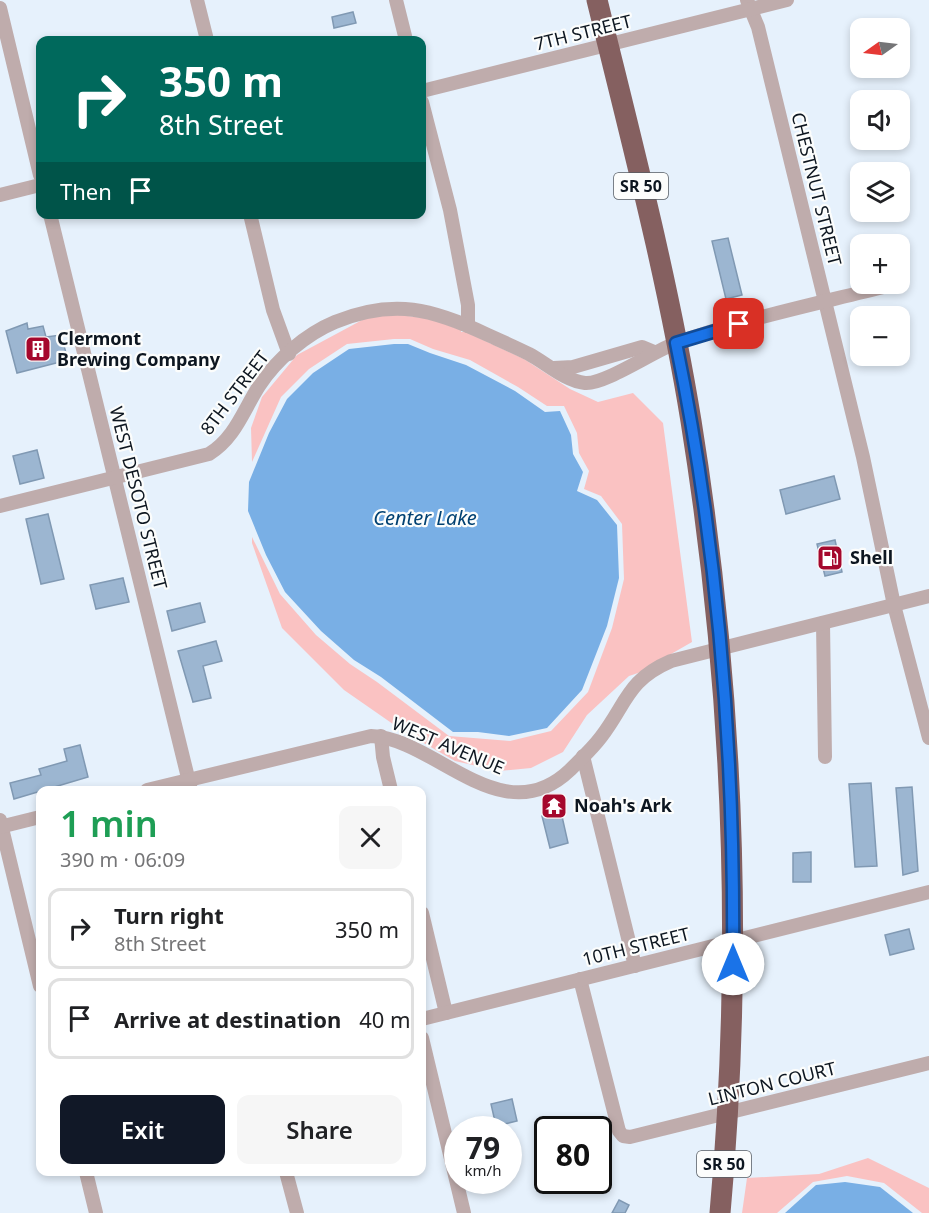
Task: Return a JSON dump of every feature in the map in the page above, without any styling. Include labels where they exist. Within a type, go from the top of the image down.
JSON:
[{"type":"highway","name":"SR 50","points":[[597,0],[676,343],[702,493],[720,649],[730,786],[733,941],[728,1114],[720,1213]]},
{"type":"street","points":[[197,0],[206,36]]},
{"type":"street","points":[[396,0],[405,36]]},
{"type":"street","name":"7TH STREET","points":[[426,90],[608,45],[749,5],[787,0]]},
{"type":"street","name":"CHESTNUT STREET","points":[[749,5],[758,27],[826,302],[863,457],[894,605],[929,738]]},
{"type":"street","points":[[0,8],[36,158]]},
{"type":"street","points":[[426,117],[449,205],[466,296],[468,326]]},
{"type":"street","points":[[0,195],[36,186]]},
{"type":"street","name":"WEST DESOTO STREET","points":[[51,219],[189,785]]},
{"type":"street","points":[[251,219],[273,310],[289,354]]},
{"type":"street","name":"8TH STREET","points":[[0,506],[208,454],[221,447],[240,422],[260,385],[274,367],[313,335],[333,323],[370,312],[393,308],[418,309],[434,313],[468,326],[528,354],[578,382],[588,384],[603,379],[676,343],[856,294]]},
{"type":"street","name":"8TH STREET","points":[[552,368],[573,367],[642,347],[654,352]]},
{"type":"street","name":"WEST AVENUE","points":[[189,785],[354,738],[381,736],[413,749],[466,777],[504,790],[532,790],[558,779],[583,756],[601,737],[635,683],[645,675],[671,662],[929,596]]},
{"type":"street","points":[[823,623],[825,758]]},
{"type":"street","points":[[381,736],[383,758],[390,786]]},
{"type":"street","points":[[583,756],[635,966]]},
{"type":"street","points":[[36,818],[0,824],[36,970]]},
{"type":"street","name":"10TH STREET","points":[[426,1017],[929,892]]},
{"type":"street","points":[[426,930],[446,1012]]},
{"type":"street","name":"LINTON COURT","points":[[580,980],[619,1131],[623,1136],[630,1137],[728,1114],[929,1063]]},
{"type":"street","points":[[426,1055],[464,1213]]},
{"type":"street","points":[[87,1176],[96,1213]]},
{"type":"street","points":[[287,1176],[297,1213]]},
{"type":"shaded area","points":[[393,314],[431,319],[466,332],[524,359],[570,389],[598,402],[633,393],[663,423],[692,642],[629,676],[587,715],[563,752],[531,768],[499,771],[455,761],[403,731],[344,690],[282,628],[252,543],[252,537],[280,594],[316,635],[350,664],[449,736],[510,741],[551,731],[588,692],[612,628],[624,579],[622,524],[601,496],[584,489],[589,471],[579,453],[577,433],[564,406],[547,406],[470,360],[433,349],[410,339],[347,344],[309,369],[281,397],[252,462],[251,428],[262,397],[297,355],[364,319]]},
{"type":"shaded area","points":[[868,1158],[929,1188],[929,1213],[922,1213],[884,1183],[847,1176],[813,1182],[777,1213],[742,1213],[747,1178],[819,1174]]},
{"type":"water","name":"Center Lake","points":[[408,344],[466,365],[515,391],[545,412],[560,411],[571,435],[573,454],[583,472],[577,491],[597,500],[617,525],[619,578],[607,626],[582,690],[547,728],[509,736],[453,732],[381,677],[354,660],[321,631],[285,592],[266,555],[248,511],[249,482],[269,433],[287,399],[313,373],[349,349]]},
{"type":"water","points":[[845,1182],[880,1187],[913,1213],[785,1213],[816,1185]]},
{"type":"building","points":[[353,12],[356,23],[334,28],[332,17]]},
{"type":"building","points":[[728,238],[742,295],[726,299],[712,241]]},
{"type":"building","name":"Clermont Brewing Company","points":[[27,323],[28,329],[43,326],[46,337],[61,335],[68,360],[17,373],[6,331]]},
{"type":"building","points":[[37,450],[44,478],[20,484],[13,456]]},
{"type":"building","points":[[834,476],[840,499],[786,514],[780,490]]},
{"type":"building","points":[[48,514],[64,579],[41,584],[26,519]]},
{"type":"building","name":"Shell","points":[[835,540],[842,572],[825,576],[817,544]]},
{"type":"building","points":[[123,578],[129,602],[96,609],[90,585]]},
{"type":"building","points":[[200,603],[205,622],[172,631],[167,611]]},
{"type":"building","points":[[216,641],[222,661],[203,666],[211,698],[193,702],[178,651]]},
{"type":"building","points":[[80,745],[88,777],[58,786],[36,786],[36,792],[14,799],[10,783],[41,775],[39,769],[67,761],[64,749]]},
{"type":"building","points":[[871,783],[877,866],[855,867],[849,784]]},
{"type":"building","points":[[912,787],[918,871],[903,875],[896,788]]},
{"type":"building","points":[[561,812],[568,843],[550,848],[542,816]]},
{"type":"building","points":[[811,852],[811,882],[793,882],[793,853]]},
{"type":"building","points":[[909,929],[914,949],[890,955],[885,935]]},
{"type":"building","points":[[512,1099],[516,1116],[494,1116],[491,1104]]},
{"type":"building","points":[[619,1200],[629,1205],[625,1213],[612,1213]]},
{"type":"place","name":"Clermont Brewing Company","points":[[38,349]]},
{"type":"place","name":"Shell","points":[[830,558]]},
{"type":"place","name":"Noah's Ark","points":[[554,806]]},
{"type":"route","points":[[733,964],[732,849],[727,725],[702,493],[676,343],[739,324]]}]
